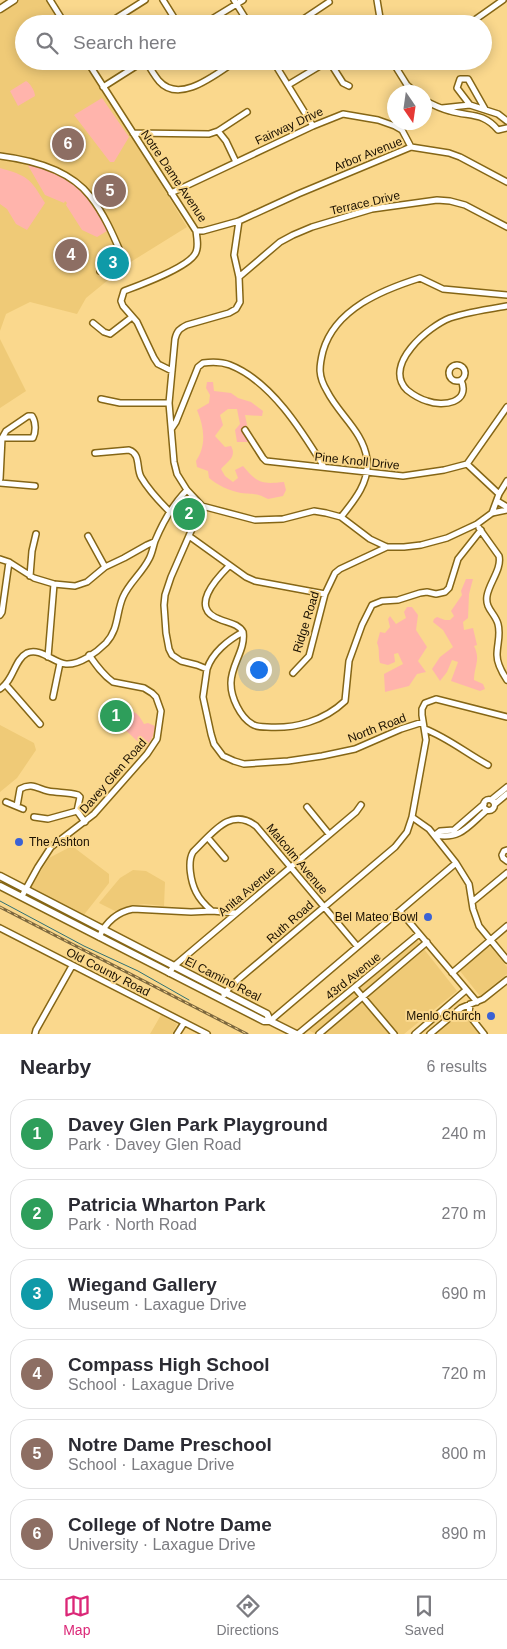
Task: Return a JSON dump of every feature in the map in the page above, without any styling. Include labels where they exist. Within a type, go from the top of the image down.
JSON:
[{"type":"main road","points":[[0,8],[14,0]]},
{"type":"main road","name":"El Camino Real","points":[[0,876],[267,1014],[270,1020],[264,1021],[221,1000],[0,886]]},
{"type":"main road","points":[[270,1020],[297,1034]]},
{"type":"street","points":[[50,0],[59,15]]},
{"type":"street","points":[[121,15],[145,0]]},
{"type":"street","points":[[164,0],[173,15]]},
{"type":"street","points":[[217,15],[236,2],[243,0]]},
{"type":"street","points":[[377,0],[380,15]]},
{"type":"street","points":[[482,15],[503,0]]},
{"type":"street","points":[[236,2],[244,15]]},
{"type":"street","points":[[310,15],[329,2]]},
{"type":"street","name":"Notre Dame Avenue","points":[[92,70],[196,231],[203,231],[239,221]]},
{"type":"street","points":[[102,86],[130,70]]},
{"type":"street","points":[[151,70],[160,82],[166,86],[184,90],[194,87],[221,70]]},
{"type":"street","points":[[279,70],[313,126]]},
{"type":"street","points":[[288,85],[313,70]]},
{"type":"street","points":[[334,70],[343,83],[349,86]]},
{"type":"street","points":[[398,70],[407,85]]},
{"type":"street","points":[[470,104],[457,88],[460,79],[468,80],[485,109]]},
{"type":"street","points":[[432,104],[451,112],[482,117],[493,124],[498,130],[507,128]]},
{"type":"street","points":[[441,108],[470,104],[498,114],[507,121]]},
{"type":"street","points":[[133,133],[209,134],[218,131],[248,112]]},
{"type":"street","name":"Fairway Drive","points":[[171,193],[313,126],[343,114],[396,126],[402,130],[411,147]]},
{"type":"street","points":[[218,131],[226,141],[236,162]]},
{"type":"street","name":"Arbor Avenue","points":[[239,221],[411,147],[450,153],[507,182]]},
{"type":"street","points":[[0,156],[32,161],[62,173],[89,194],[101,212],[124,258],[122,266],[113,272],[108,273],[100,270]]},
{"type":"street","name":"Terrace Drive","points":[[239,277],[280,242],[293,235],[312,226],[372,210],[437,200],[450,201],[465,205],[507,228]]},
{"type":"street","points":[[239,221],[234,255],[239,277],[240,302],[236,309],[229,313],[187,325],[178,331],[175,339],[169,403],[176,470],[187,490],[202,506],[255,520],[283,518],[314,511],[341,517],[375,542],[387,547],[404,548],[438,541],[477,524],[492,513],[507,509]]},
{"type":"street","points":[[172,372],[154,358],[142,331],[121,301],[124,292],[158,277],[190,259],[196,251],[196,231]]},
{"type":"street","points":[[341,517],[360,491],[367,473],[367,460],[363,445],[352,424],[327,392],[321,379],[319,367],[325,346],[338,321],[370,298],[400,284],[420,278],[443,289],[507,295]]},
{"type":"street","points":[[461,380],[464,391],[460,398],[455,401],[442,403],[427,402],[404,386],[401,364],[412,347],[439,323],[452,318],[507,306]]},
{"type":"street","points":[[93,323],[104,332],[110,334],[132,317]]},
{"type":"street","points":[[171,428],[176,422],[198,368],[203,363],[229,365],[254,378],[286,410],[308,440],[324,467]]},
{"type":"street","points":[[101,399],[120,404],[169,403]]},
{"type":"street","points":[[499,494],[466,464],[507,407]]},
{"type":"street","points":[[2,438],[33,438],[35,434],[35,420],[32,416],[28,416],[6,431],[2,438],[0,481],[35,486]]},
{"type":"street","name":"Pine Knoll Drive","points":[[245,430],[266,461],[403,476],[444,470],[466,464]]},
{"type":"street","points":[[95,453],[129,450],[133,452],[137,456],[142,478],[169,511]]},
{"type":"street","points":[[492,513],[499,494],[507,481]]},
{"type":"street","points":[[0,689],[10,680],[19,661],[27,653],[37,652],[60,662],[72,664],[105,644],[114,631],[121,600],[126,589],[146,563],[169,511],[187,490]]},
{"type":"street","points":[[498,501],[507,509]]},
{"type":"street","points":[[202,506],[165,595],[166,633],[169,649],[174,657],[181,662],[206,669],[216,653],[243,632]]},
{"type":"street","points":[[477,524],[499,556],[500,561],[491,583],[487,603],[488,609],[499,626],[498,662],[507,680]]},
{"type":"street","points":[[229,566],[211,586],[207,596],[206,610],[211,616],[236,625],[243,632],[243,642],[230,682],[232,695],[245,718],[251,724],[277,728],[291,727],[320,718],[346,701],[349,661],[362,625],[372,605],[382,600],[398,600],[420,593],[436,594],[446,592],[458,559],[481,530]]},
{"type":"street","points":[[30,576],[32,551],[36,534]]},
{"type":"street","points":[[88,536],[105,567]]},
{"type":"street","points":[[189,536],[229,566],[255,581],[325,594]]},
{"type":"street","points":[[0,559],[9,562],[30,576],[54,584],[80,586],[105,567],[154,542]]},
{"type":"street","points":[[375,542],[375,552]]},
{"type":"street","name":"Ridge Road","points":[[293,673],[309,656],[325,594],[335,573],[387,547]]},
{"type":"street","points":[[0,615],[9,562]]},
{"type":"street","points":[[48,657],[54,584]]},
{"type":"street","name":"Davey Glen Road","points":[[22,896],[51,847],[85,822],[110,797],[147,754],[157,739],[161,711],[158,701],[152,693],[139,686],[113,682],[100,671],[89,655]]},
{"type":"street","points":[[53,698],[60,662]]},
{"type":"street","name":"North Road","points":[[206,669],[204,698],[214,744],[223,756],[234,762],[244,764],[288,761],[322,756],[355,749],[401,729],[424,722],[426,740],[412,817]]},
{"type":"street","points":[[6,685],[40,724]]},
{"type":"street","points":[[424,722],[422,715],[424,705],[432,700],[442,700],[507,717]]},
{"type":"street","points":[[425,729],[452,742],[467,754],[488,765]]},
{"type":"street","points":[[17,806],[20,789],[26,786],[40,787],[45,791],[78,795],[80,802],[77,811]]},
{"type":"street","points":[[435,835],[448,837],[459,834],[487,810],[493,809],[493,802],[507,787]]},
{"type":"street","points":[[435,835],[440,831],[454,830],[487,800],[493,802],[507,794]]},
{"type":"street","points":[[6,802],[23,809]]},
{"type":"street","points":[[484,804],[487,810]]},
{"type":"street","name":"Anita Avenue","points":[[169,973],[174,966],[235,913],[356,812],[361,805]]},
{"type":"street","points":[[307,808],[329,834]]},
{"type":"street","points":[[77,811],[85,822]]},
{"type":"street","points":[[34,817],[48,819],[77,811]]},
{"type":"street","points":[[412,817],[435,835],[456,863],[469,884],[475,918],[479,926],[507,960]]},
{"type":"street","name":"Ruth Road","points":[[221,1000],[225,993],[240,978],[402,840],[412,817]]},
{"type":"street","name":"Malcolm Avenue","points":[[212,911],[196,893],[190,862],[193,852],[226,822],[233,819],[243,819],[256,826],[357,946]]},
{"type":"street","points":[[208,838],[225,858]]},
{"type":"street","points":[[507,850],[502,855],[507,861]]},
{"type":"street","points":[[270,1020],[456,863]]},
{"type":"street","points":[[472,902],[507,873]]},
{"type":"street","points":[[99,937],[102,930],[118,914],[133,909],[235,913]]},
{"type":"street","points":[[400,910],[477,1002]]},
{"type":"street","points":[[452,973],[507,926]]},
{"type":"street","name":"Old County Road","points":[[0,928],[207,1034]]},
{"type":"street","name":"43rd Avenue","points":[[297,1034],[419,934]]},
{"type":"street","name":"43rd Avenue","points":[[319,1034],[427,942]]},
{"type":"street","points":[[35,1034],[72,966]]},
{"type":"street","points":[[430,1034],[461,1008],[483,1000],[507,980]]},
{"type":"street","points":[[355,988],[394,1034]]},
{"type":"street","points":[[415,1034],[466,990]]},
{"type":"street","points":[[470,1004],[469,1015],[484,1034]]},
{"type":"street","points":[[177,1034],[184,1022]]},
{"type":"shaded area","points":[[13,0],[48,0],[57,15],[15,15],[15,70],[91,70],[187,227],[129,263],[86,298],[77,314],[30,302],[6,314],[0,331],[0,8]]},
{"type":"shaded area","points":[[26,81],[32,87],[35,96],[18,106],[10,91]]},
{"type":"shaded area","points":[[102,98],[129,137],[114,162],[110,162],[74,115]]},
{"type":"shaded area","points":[[26,162],[54,173],[75,185],[92,203],[107,231],[97,237],[82,230],[65,201],[64,203],[45,195]]},
{"type":"shaded area","points":[[0,168],[17,173],[27,179],[36,188],[45,203],[27,230],[16,224],[7,209],[0,204]]},
{"type":"shaded area","points":[[0,339],[26,391],[0,408]]},
{"type":"shaded area","points":[[207,382],[213,382],[214,391],[231,393],[238,398],[251,402],[263,411],[262,416],[245,415],[248,430],[252,437],[250,442],[237,442],[235,430],[240,424],[237,409],[228,409],[220,415],[223,425],[215,436],[225,447],[231,446],[233,450],[231,459],[221,469],[225,476],[233,482],[238,478],[235,470],[243,466],[261,482],[284,482],[286,490],[283,496],[268,499],[257,495],[232,491],[209,478],[208,471],[197,467],[196,461],[202,449],[203,436],[197,410],[209,403],[210,395],[206,388]]},
{"type":"shaded area","points":[[466,579],[473,579],[469,594],[468,618],[463,622],[464,630],[473,628],[477,645],[474,646],[477,659],[474,680],[483,684],[485,689],[480,691],[451,681],[458,662],[452,660],[447,672],[440,681],[432,669],[440,657],[453,647],[443,630],[433,622],[434,619],[437,617],[450,620],[454,616],[451,611],[462,595],[461,591]]},
{"type":"shaded area","points":[[407,607],[412,607],[418,615],[416,630],[427,647],[418,661],[426,672],[417,674],[409,686],[385,692],[384,674],[403,664],[398,653],[394,654],[395,662],[388,665],[380,663],[377,643],[380,632],[385,633],[390,627],[388,619],[390,616],[396,624],[406,618],[404,612]]},
{"type":"shaded area","points":[[116,709],[136,713],[144,724],[148,723],[155,726],[153,736],[146,749],[122,727],[112,727],[107,723],[107,719]]},
{"type":"shaded area","points":[[0,725],[34,743],[36,750],[17,778],[0,792]]},
{"type":"shaded area","points":[[72,846],[109,874],[109,883],[83,916],[33,890],[31,887],[49,858]]},
{"type":"shaded area","points":[[133,870],[146,871],[165,882],[164,906],[144,904],[125,907],[115,911],[99,903],[120,878]]},
{"type":"shaded area","points":[[416,939],[457,991],[404,1034],[316,1034],[308,1030]]},
{"type":"shaded area","points":[[488,947],[491,947],[507,967],[507,974],[480,996],[460,971]]},
{"type":"shaded area","points":[[460,1011],[479,1034],[433,1034]]},
{"type":"shaded area","points":[[161,1015],[177,1024],[172,1034],[150,1034]]},
{"type":"waterway","points":[[0,901],[84,946],[138,971],[189,1000]]},
{"type":"railway","points":[[0,907],[247,1034]]},
{"type":"place","name":"College of Notre Dame","points":[[68,144]]},
{"type":"place","name":"Notre Dame Preschool","points":[[110,191]]},
{"type":"place","name":"Compass High School","points":[[71,255]]},
{"type":"place","name":"Wiegand Gallery","points":[[113,263]]},
{"type":"place","name":"Patricia Wharton Park","points":[[189,514]]},
{"type":"place","name":"Davey Glen Park Playground","points":[[116,716]]},
{"type":"place","name":"The Ashton","points":[[19,842]]},
{"type":"place","name":"Bel Mateo Bowl","points":[[428,917]]},
{"type":"place","name":"Menlo Church","points":[[491,1016]]}]
